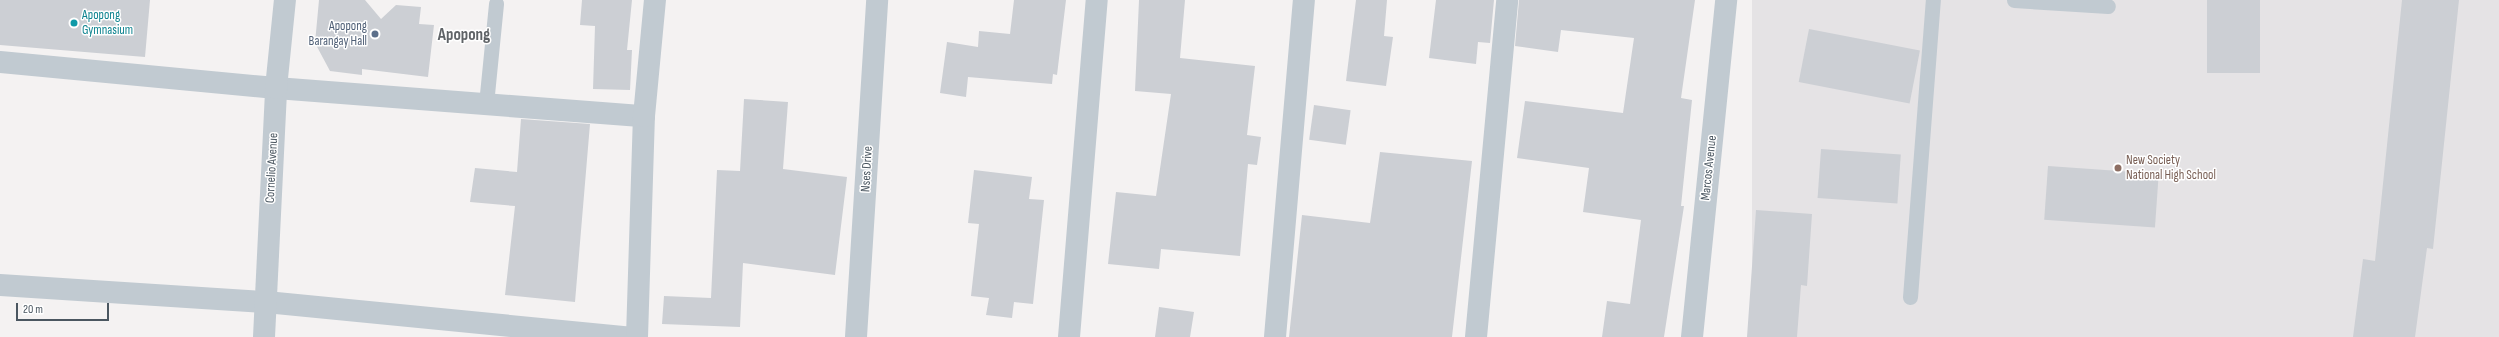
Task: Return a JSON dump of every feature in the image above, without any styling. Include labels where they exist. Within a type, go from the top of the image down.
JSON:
[{"type":"street","name":"Cornelio Avenue","points":[[264,337],[276,88],[286,0]]},
{"type":"street","points":[[637,337],[644,116],[656,0]]},
{"type":"street","name":"Nses Drive","points":[[860,337],[877,0]]},
{"type":"street","points":[[1069,337],[1097,0]]},
{"type":"street","points":[[1275,337],[1304,0]]},
{"type":"street","points":[[1476,337],[1507,0]]},
{"type":"street","name":"Marcos Avenue","points":[[1692,337],[1726,0]]},
{"type":"street","points":[[0,62],[276,88],[644,116]]},
{"type":"street","points":[[0,285],[266,302],[625,337]]},
{"type":"lane","points":[[1910,297],[1933,0]]},
{"type":"lane","points":[[2014,0],[2108,6]]},
{"type":"lane","points":[[486,104],[496,3]]},
{"type":"shaded area","name":"New Society National High School","points":[[1752,0],[2499,0],[2499,337],[1752,337]]},
{"type":"building","name":"Apopong Gymnasium","points":[[0,0],[150,0],[145,57],[0,45]]},
{"type":"building","name":"Apopong Barangay Hall","points":[[319,0],[365,0],[381,19],[396,5],[421,7],[419,24],[434,25],[428,77],[362,69],[362,75],[330,71],[315,43]]},
{"type":"building","points":[[582,0],[632,0],[627,50],[632,50],[630,90],[593,89],[595,26],[580,25]]},
{"type":"building","points":[[1014,0],[1066,0],[1057,75],[1053,74],[1052,84],[968,77],[966,97],[940,93],[947,42],[978,47],[979,31],[1010,34]]},
{"type":"building","points":[[1139,0],[1185,0],[1180,58],[1255,66],[1247,135],[1261,137],[1257,165],[1248,164],[1240,256],[1161,249],[1159,269],[1108,264],[1116,192],[1156,196],[1171,94],[1135,91]]},
{"type":"building","points":[[1356,0],[1387,0],[1384,36],[1393,37],[1386,86],[1346,81]]},
{"type":"building","points":[[1436,0],[1494,0],[1490,43],[1478,42],[1476,64],[1429,58]]},
{"type":"building","points":[[1519,0],[1695,0],[1681,98],[1692,100],[1681,206],[1684,206],[1664,337],[1602,337],[1607,301],[1630,304],[1641,220],[1583,212],[1589,168],[1517,158],[1525,101],[1623,113],[1634,38],[1561,30],[1558,52],[1515,46]]},
{"type":"building","points":[[2207,0],[2260,0],[2260,73],[2207,73]]},
{"type":"building","points":[[2402,0],[2459,0],[2433,249],[2427,248],[2415,337],[2353,337],[2363,259],[2375,261]]},
{"type":"building","points":[[1809,29],[1920,51],[1910,104],[1799,82]]},
{"type":"building","points":[[744,99],[788,102],[783,169],[847,177],[835,275],[743,263],[740,327],[662,324],[664,296],[711,298],[717,170],[740,171]]},
{"type":"building","points":[[1314,105],[1351,110],[1346,145],[1309,140]]},
{"type":"building","points":[[521,119],[590,124],[575,302],[505,295],[515,206],[470,202],[475,168],[517,172]]},
{"type":"building","points":[[1821,149],[1901,155],[1897,203],[1818,198]]},
{"type":"building","points":[[1380,152],[1472,161],[1452,337],[1289,337],[1302,215],[1370,223]]},
{"type":"building","points":[[2048,166],[2159,174],[2155,228],[2044,220]]},
{"type":"building","points":[[974,170],[1032,177],[1029,199],[1044,200],[1033,304],[1014,302],[1012,318],[986,315],[989,298],[971,296],[979,224],[968,223]]},
{"type":"building","points":[[1756,210],[1812,214],[1807,286],[1801,285],[1797,337],[1747,337]]},
{"type":"building","points":[[1159,307],[1194,312],[1190,337],[1155,337]]},
{"type":"place","name":"Apopong Gymnasium","points":[[74,23]]},
{"type":"place","name":"Apopong Barangay Hall","points":[[375,34]]},
{"type":"place","name":"New Society National High School","points":[[2118,168]]},
{"type":"district","name":"Apopong","points":[[464,36]]}]
